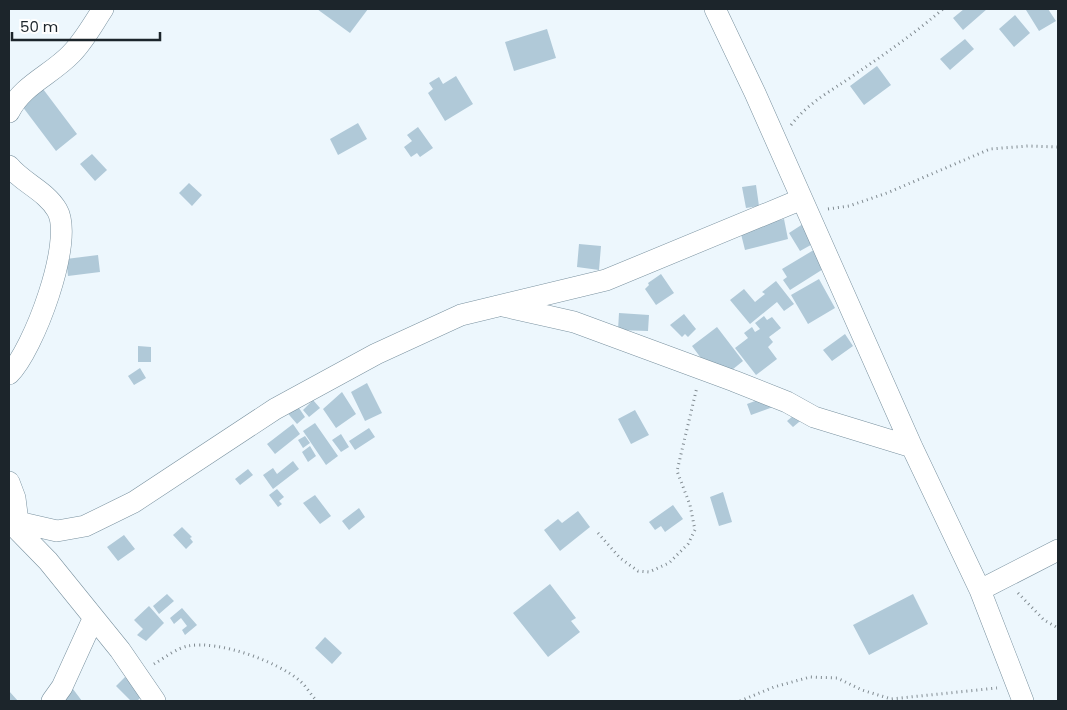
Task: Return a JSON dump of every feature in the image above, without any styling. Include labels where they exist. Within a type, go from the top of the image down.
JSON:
[{"type":"street","points":[[9,112],[14,102],[26,88],[70,56],[82,42],[102,9]]},
{"type":"street","points":[[715,9],[777,143],[912,447],[980,590],[1019,694]]},
{"type":"street","points":[[9,166],[17,176],[50,201],[58,211],[60,220],[60,252],[54,280],[38,322],[25,349],[9,374]]},
{"type":"street","points":[[12,521],[57,532],[84,526],[134,502],[275,409],[376,354],[453,318],[498,305],[606,280],[805,206]]},
{"type":"street","points":[[498,305],[574,322],[787,402],[814,416],[912,447]]},
{"type":"street","points":[[9,482],[15,498],[12,521],[48,561],[120,650],[155,701]]},
{"type":"street","points":[[980,590],[1058,550]]},
{"type":"street","points":[[52,701],[62,688],[93,619]]},
{"type":"path","points":[[777,143],[798,116],[816,98],[847,80],[908,38],[944,9]]},
{"type":"path","points":[[805,206],[849,206],[887,193],[990,148],[1021,146],[1058,147]]},
{"type":"path","points":[[598,533],[620,558],[638,571],[648,572],[668,563],[688,544],[695,530],[690,505],[677,471],[701,369]]},
{"type":"path","points":[[999,580],[1027,601],[1044,620],[1058,628]]},
{"type":"path","points":[[136,674],[187,646],[202,645],[255,656],[284,670],[300,681],[317,701]]},
{"type":"path","points":[[740,701],[774,687],[810,677],[837,678],[862,690],[892,699],[1019,694]]},
{"type":"building","points":[[317,9],[368,9],[350,33]]},
{"type":"building","points":[[964,9],[987,9],[963,30],[953,18]]},
{"type":"building","points":[[1048,9],[1056,21],[1039,31],[1026,10]]},
{"type":"building","points":[[1015,15],[1030,33],[1014,47],[999,29]]},
{"type":"building","points":[[547,29],[556,58],[514,71],[505,42]]},
{"type":"building","points":[[965,39],[974,49],[950,70],[940,59]]},
{"type":"building","points":[[877,66],[891,85],[864,105],[850,86]]},
{"type":"building","points":[[456,76],[473,104],[445,121],[428,93],[433,89],[429,83],[439,77],[443,84]]},
{"type":"building","points":[[43,89],[77,134],[56,151],[22,106]]},
{"type":"building","points":[[358,123],[367,139],[338,155],[330,139]]},
{"type":"building","points":[[418,127],[433,148],[420,157],[417,153],[411,157],[404,147],[412,141],[407,135]]},
{"type":"building","points":[[92,154],[107,170],[95,181],[80,164]]},
{"type":"building","points":[[189,183],[202,195],[192,206],[179,193]]},
{"type":"building","points":[[756,185],[759,206],[746,208],[742,187]]},
{"type":"building","points":[[784,219],[788,239],[745,250],[740,230]]},
{"type":"building","points":[[806,222],[818,241],[800,251],[789,233]]},
{"type":"building","points":[[579,244],[601,246],[599,270],[577,267]]},
{"type":"building","points":[[817,248],[828,266],[790,290],[783,280],[787,277],[782,269]]},
{"type":"building","points":[[98,255],[100,272],[68,276],[66,259]]},
{"type":"building","points":[[661,274],[674,293],[656,305],[645,289],[649,285],[648,283]]},
{"type":"building","points":[[819,279],[835,308],[808,324],[791,295]]},
{"type":"building","points":[[776,281],[794,304],[784,311],[777,302],[750,324],[730,300],[744,289],[755,302],[765,294],[762,292]]},
{"type":"building","points":[[619,313],[649,315],[648,331],[618,330]]},
{"type":"building","points":[[684,314],[696,329],[688,337],[685,334],[682,337],[670,325]]},
{"type":"building","points":[[764,316],[767,320],[772,317],[781,328],[769,337],[773,342],[768,347],[777,359],[756,375],[735,348],[748,338],[744,333],[752,327],[755,332],[760,329],[755,323]]},
{"type":"building","points":[[717,327],[743,361],[727,374],[712,373],[692,346]]},
{"type":"building","points":[[845,334],[853,346],[832,361],[823,350]]},
{"type":"building","points":[[138,346],[151,347],[151,362],[138,362]]},
{"type":"building","points":[[140,368],[146,378],[134,385],[128,376]]},
{"type":"building","points":[[367,383],[382,413],[365,421],[351,392]]},
{"type":"building","points":[[342,392],[356,414],[336,428],[323,409]]},
{"type":"building","points":[[769,396],[773,407],[751,415],[747,404]]},
{"type":"building","points":[[313,400],[320,408],[309,417],[303,410]]},
{"type":"building","points":[[295,402],[305,417],[297,424],[284,409]]},
{"type":"building","points":[[635,410],[649,435],[631,444],[618,419]]},
{"type":"building","points":[[800,410],[805,417],[793,427],[787,421]]},
{"type":"building","points":[[315,423],[338,456],[326,465],[303,431]]},
{"type":"building","points":[[293,424],[300,434],[275,454],[267,444]]},
{"type":"building","points":[[369,428],[375,437],[355,450],[349,441]]},
{"type":"building","points":[[341,434],[349,447],[341,452],[332,440]]},
{"type":"building","points":[[305,436],[310,443],[303,448],[298,440]]},
{"type":"building","points":[[310,446],[316,456],[308,462],[302,452]]},
{"type":"building","points":[[293,461],[299,469],[273,489],[263,475],[273,468],[277,474]]},
{"type":"building","points":[[248,469],[253,475],[240,485],[235,479]]},
{"type":"building","points":[[277,489],[284,497],[279,501],[282,504],[278,507],[269,495]]},
{"type":"building","points":[[723,492],[732,522],[719,526],[710,497]]},
{"type":"building","points":[[315,495],[331,516],[320,524],[303,503]]},
{"type":"building","points":[[673,505],[683,519],[665,532],[661,526],[655,530],[649,522]]},
{"type":"building","points":[[359,508],[365,517],[349,530],[342,521]]},
{"type":"building","points":[[578,511],[590,527],[560,551],[544,530],[558,519],[562,523]]},
{"type":"building","points":[[182,527],[192,537],[190,538],[193,542],[186,549],[173,535]]},
{"type":"building","points":[[124,535],[135,549],[118,561],[107,547]]},
{"type":"building","points":[[550,584],[576,618],[571,621],[580,632],[548,657],[513,613]]},
{"type":"building","points":[[167,594],[174,601],[159,614],[153,606]]},
{"type":"building","points":[[913,594],[928,624],[869,655],[853,625]]},
{"type":"building","points":[[149,606],[164,623],[146,641],[137,635],[143,629],[134,620]]},
{"type":"building","points":[[182,608],[197,625],[185,635],[182,630],[187,626],[181,618],[174,624],[170,618]]},
{"type":"building","points":[[325,637],[342,653],[332,664],[315,648]]},
{"type":"building","points":[[125,677],[143,695],[137,701],[131,701],[116,686]]},
{"type":"building","points":[[73,689],[82,701],[62,701],[60,698]]},
{"type":"building","points":[[9,691],[18,701],[9,701]]}]
